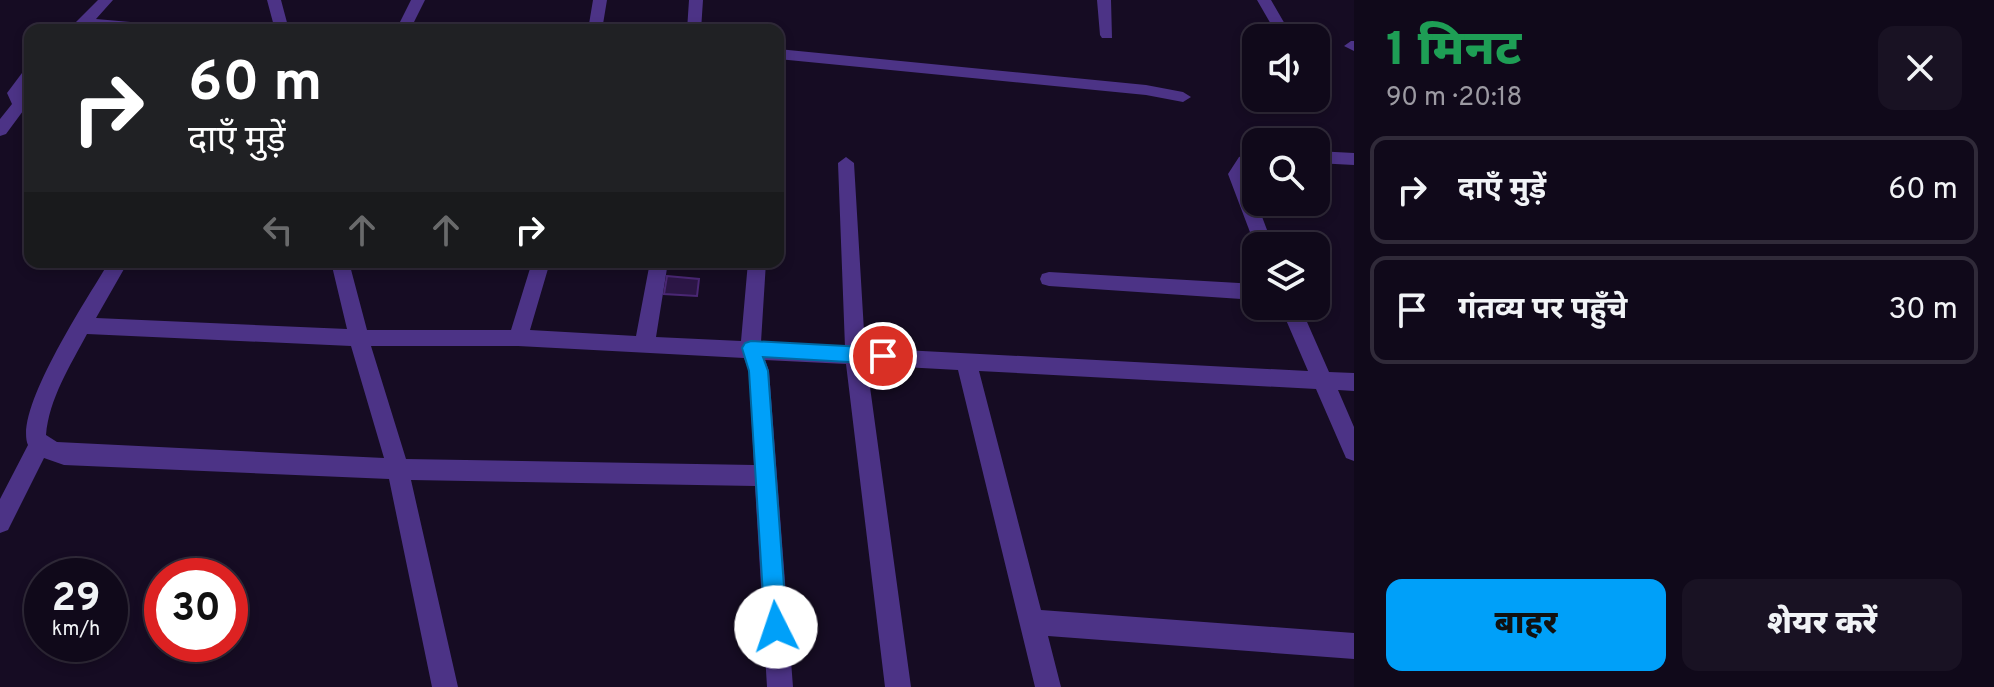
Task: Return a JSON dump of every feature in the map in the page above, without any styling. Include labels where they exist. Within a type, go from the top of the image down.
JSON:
[{"type":"street","points":[[83,24],[106,0]]},
{"type":"street","points":[[274,0],[280,24]]},
{"type":"street","points":[[406,24],[418,0]]},
{"type":"street","points":[[596,24],[600,0]]},
{"type":"street","points":[[694,24],[696,0]]},
{"type":"street","points":[[1104,0],[1107,35]]},
{"type":"street","points":[[1264,0],[1278,24]]},
{"type":"street","points":[[784,55],[1146,90],[1183,97]]},
{"type":"street","points":[[24,80],[15,93],[24,105]]},
{"type":"street","points":[[0,130],[24,107]]},
{"type":"street","points":[[1330,158],[1354,159]]},
{"type":"street","points":[[846,163],[855,354],[898,687]]},
{"type":"street","points":[[1242,166],[1237,174],[1242,187]]},
{"type":"street","points":[[115,268],[81,326],[36,419],[35,437],[40,444],[64,455],[398,469],[766,476]]},
{"type":"street","points":[[342,268],[398,469],[445,687]]},
{"type":"street","points":[[518,338],[539,268]]},
{"type":"street","points":[[645,343],[658,268]]},
{"type":"street","points":[[757,268],[751,348],[759,371],[780,687]]},
{"type":"street","points":[[1049,279],[1242,291]]},
{"type":"street","points":[[1296,320],[1354,451]]},
{"type":"street","points":[[81,326],[359,338],[518,338],[645,343],[1354,382]]},
{"type":"street","points":[[966,361],[1048,687]]},
{"type":"street","points":[[0,522],[40,444]]},
{"type":"street","points":[[1032,622],[1354,646]]},
{"type":"building","points":[[667,276],[699,279],[697,296],[664,294]]},
{"type":"route","points":[[776,627],[759,371],[751,348],[883,356]]}]
